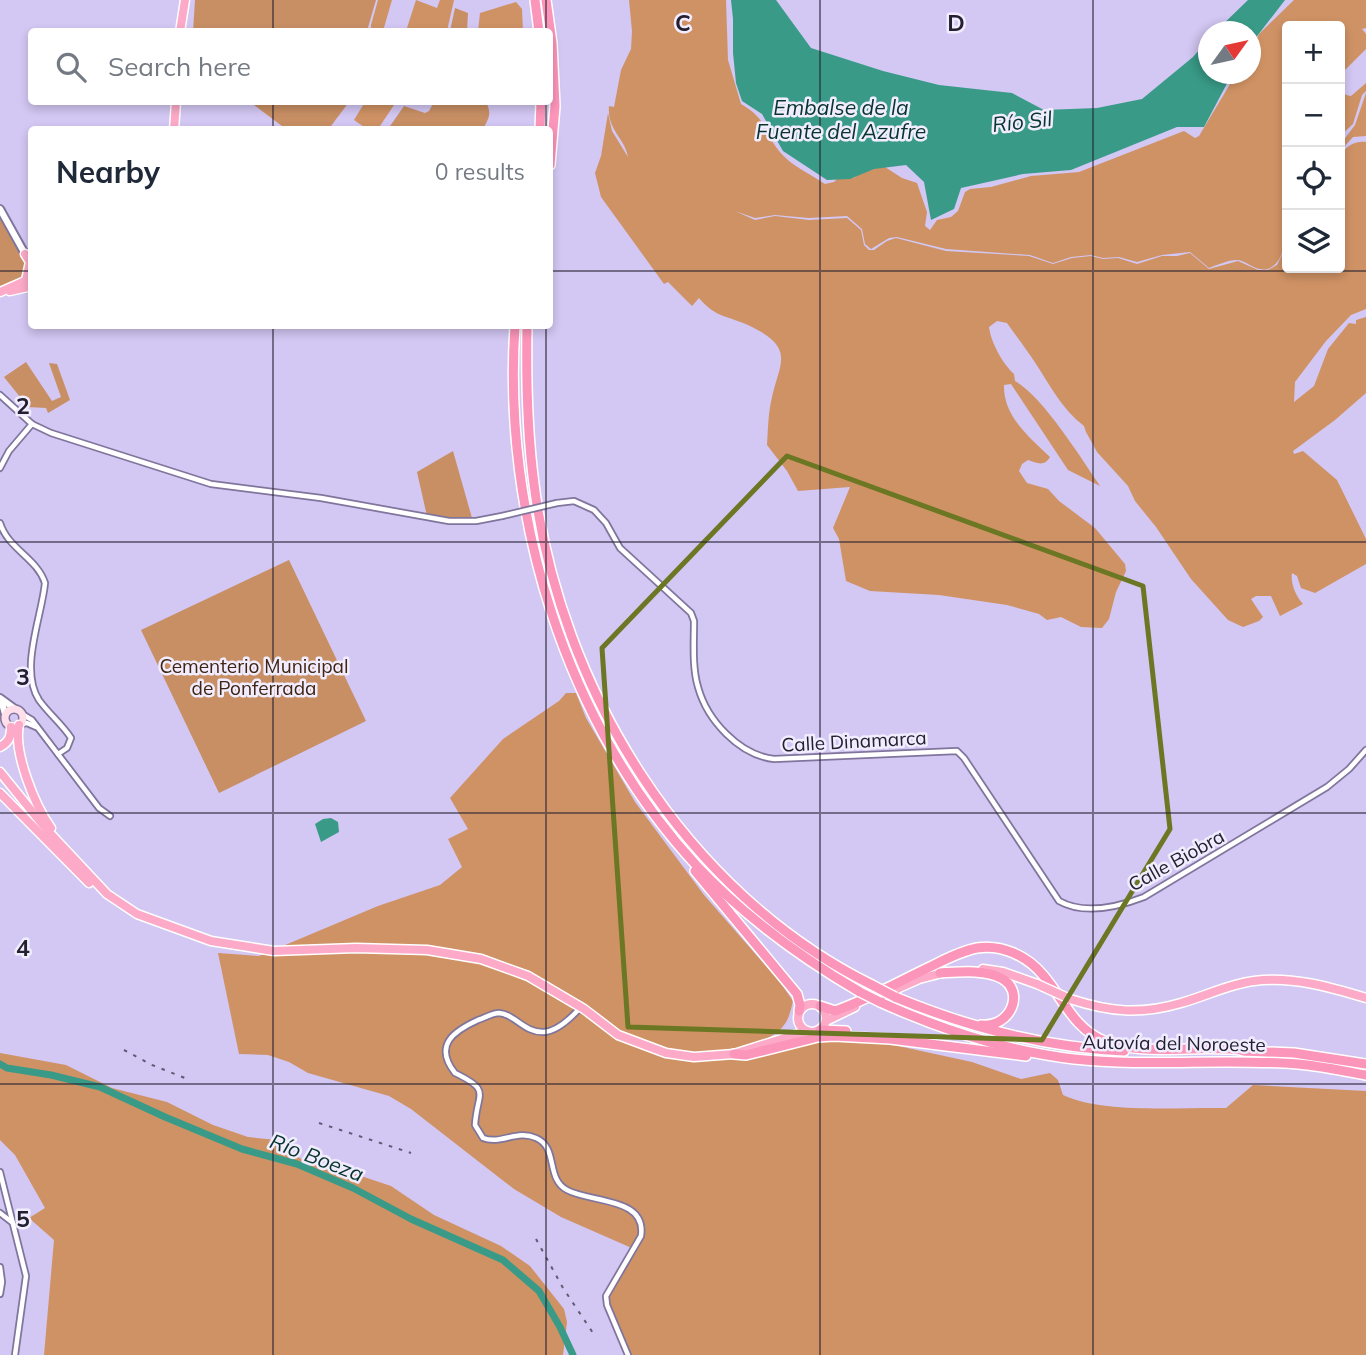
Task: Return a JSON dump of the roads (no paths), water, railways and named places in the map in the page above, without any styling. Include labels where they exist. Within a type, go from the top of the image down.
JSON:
[{"type":"highway","points":[[181,28],[185,0]]},
{"type":"highway","points":[[535,0],[538,28]]},
{"type":"highway","points":[[547,0],[550,28]]},
{"type":"highway","points":[[553,64],[553,130]]},
{"type":"highway","points":[[174,126],[176,105]]},
{"type":"highway","points":[[540,126],[541,105]]},
{"type":"highway","points":[[0,292],[28,282]]},
{"type":"highway","name":"Autovía del Noroeste","points":[[514,329],[513,394],[517,461],[534,554],[551,613],[571,664],[607,739],[644,799],[696,865],[747,914],[789,948],[880,1002],[954,1032],[1024,1051],[1074,1059],[1124,1062],[1297,1064],[1366,1076]]},
{"type":"highway","name":"Autovía del Noroeste","points":[[527,329],[526,380],[534,486],[559,601],[577,649],[621,742],[653,792],[693,845],[720,875],[783,930],[837,968],[896,996],[967,1024],[1020,1039],[1062,1046],[1125,1051],[1294,1053],[1366,1063]]},
{"type":"highway","points":[[0,747],[8,742],[17,725]]},
{"type":"highway","points":[[17,725],[32,795],[45,820],[90,877]]},
{"type":"highway","points":[[607,739],[614,757],[637,795],[674,845],[797,994],[800,1005],[798,1014],[791,1031],[783,1037]]},
{"type":"highway","points":[[0,772],[34,816],[90,877],[127,909]]},
{"type":"highway","points":[[0,793],[98,892],[127,909],[211,941],[274,951],[427,950],[481,960],[528,976],[580,1007],[618,1035],[666,1053],[694,1057],[746,1055],[818,1037],[890,1039]]},
{"type":"highway","points":[[798,1014],[808,1004],[835,1011],[955,955],[977,948],[996,948],[1015,953],[1030,962],[1047,979],[1079,1024],[1103,1040],[1135,1047],[1228,1048],[1247,1051]]},
{"type":"highway","points":[[820,1030],[826,1021],[919,979],[940,973],[988,969],[1018,976],[1070,999],[1114,1011],[1144,1012],[1254,981],[1276,980],[1321,985],[1366,998]]},
{"type":"highway","points":[[896,996],[981,1025],[999,1023],[1009,1013],[1013,996],[1009,986],[1001,978],[971,973],[940,973]]},
{"type":"highway","points":[[822,1008],[836,1013],[852,1009]]},
{"type":"highway","points":[[822,1008],[826,1021]]},
{"type":"highway","points":[[798,1014],[799,1024],[807,1031]]},
{"type":"highway","points":[[734,1054],[783,1037],[820,1030],[1105,1065],[1189,1066],[1216,1063]]},
{"type":"main road","points":[[10,709],[18,711],[17,725],[6,723],[5,715],[10,709]]},
{"type":"street","points":[[0,209],[28,256]]},
{"type":"street","points":[[0,395],[32,424],[9,451],[0,468]]},
{"type":"street","name":"Calle Dinamarca","points":[[32,424],[119,456],[211,484],[321,498],[449,521],[476,521],[574,501],[594,510],[606,523],[620,548],[687,607],[694,621],[697,684],[701,697],[728,735],[750,753],[760,758],[774,759],[951,750],[957,751],[964,758]]},
{"type":"street","points":[[0,523],[5,536],[33,564],[45,583],[32,645],[32,676],[39,700],[71,738],[67,748],[58,754]]},
{"type":"street","points":[[0,698],[32,720],[99,808],[110,816]]},
{"type":"street","points":[[0,698],[5,715]]},
{"type":"street","points":[[17,725],[27,723],[37,727]]},
{"type":"street","name":"Calle Biobra","points":[[964,758],[1059,901],[1092,908],[1131,902],[1155,891],[1327,788],[1366,750]]},
{"type":"street","points":[[580,1007],[558,1028],[542,1032],[525,1028],[508,1015],[495,1014],[452,1035],[446,1052],[455,1073],[472,1082],[480,1090],[475,1125],[480,1135],[494,1140],[522,1134],[541,1140],[549,1149],[554,1175],[564,1188],[624,1206],[637,1216],[641,1225],[641,1236],[606,1296],[607,1305],[628,1355]]},
{"type":"street","points":[[0,1172],[26,1276],[15,1355]]},
{"type":"street","points":[[0,1213],[14,1224]]},
{"type":"street","points":[[0,1267],[0,1294]]},
{"type":"water","name":"Embalse de la Fuente del Azufre","points":[[731,0],[776,0],[811,48],[883,71],[939,85],[1012,93],[1044,110],[1097,108],[1142,99],[1198,51],[1198,84],[1227,84],[1204,127],[1177,127],[1071,170],[1023,174],[961,188],[954,209],[931,220],[924,182],[906,165],[874,169],[850,179],[827,180],[783,151],[762,114],[742,101],[736,83]]},
{"type":"water","points":[[1248,0],[1285,0],[1261,31],[1261,21],[1226,21]]},
{"type":"water","points":[[331,818],[338,822],[339,832],[321,842],[315,824]]},
{"type":"waterway","name":"Río Boeza","points":[[0,1064],[7,1068],[100,1087],[242,1149],[297,1164],[353,1188],[411,1219],[503,1260],[539,1291],[573,1355]]},
{"type":"railway","points":[[124,1050],[185,1078]]},
{"type":"railway","points":[[319,1123],[411,1153]]},
{"type":"railway","points":[[536,1239],[563,1288],[595,1336]]},
{"type":"water label","name":"Río Sil","points":[[1022,121]]},
{"type":"park label","name":"Cementerio Municipal de Ponferrada","points":[[254,677]]}]
